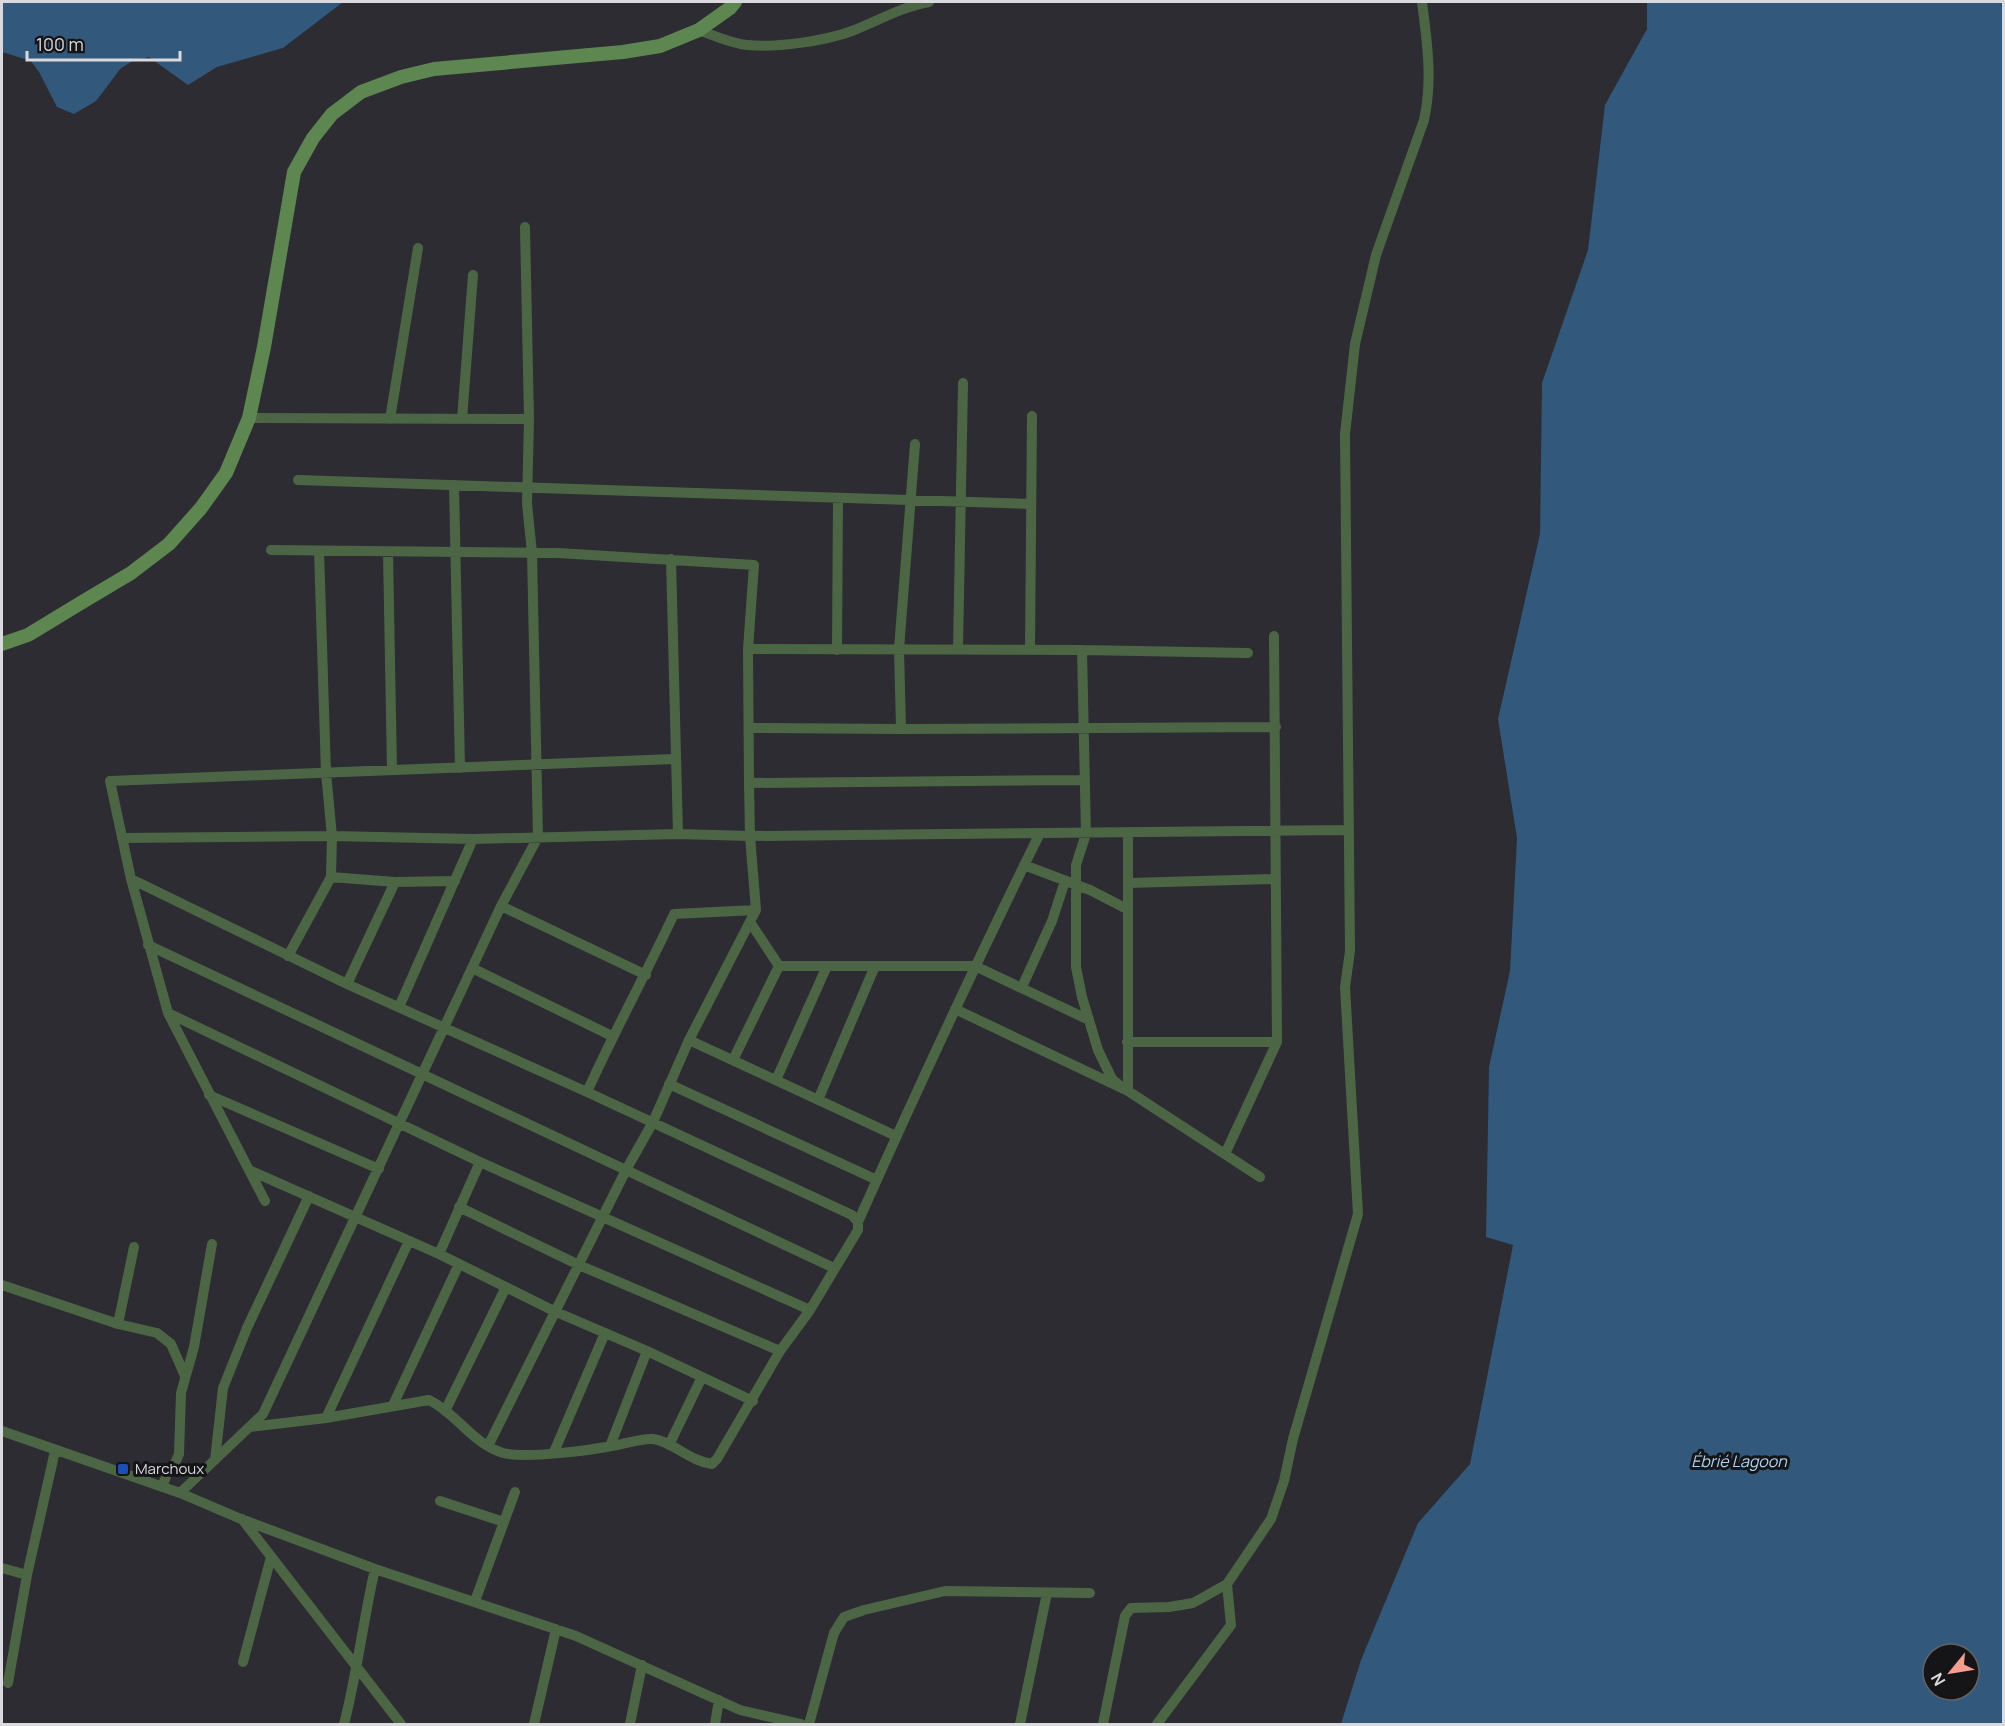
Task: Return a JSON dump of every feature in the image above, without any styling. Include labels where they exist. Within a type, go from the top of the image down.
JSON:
[{"type":"street","points":[[2,644],[28,635],[131,573],[169,544],[201,508],[226,472],[249,418],[264,347],[294,172],[313,138],[332,114],[361,92],[401,77],[434,69],[623,52],[660,46],[699,30],[735,2]]},
{"type":"street","points":[[699,30],[730,42],[749,45],[805,43],[853,31],[902,8],[929,2]]},
{"type":"street","points":[[1103,1725],[1125,1616],[1131,1608],[1169,1607],[1192,1603],[1227,1584],[1271,1519],[1284,1480],[1293,1439],[1358,1214],[1345,987],[1350,951],[1345,434],[1355,344],[1376,255],[1424,120],[1429,97],[1430,72],[1422,2]]},
{"type":"street","points":[[180,1493],[263,1414],[501,906],[538,837],[532,553],[527,488],[530,419],[525,227]]},
{"type":"street","points":[[390,419],[418,248]]},
{"type":"street","points":[[462,419],[473,275]]},
{"type":"street","points":[[958,650],[963,384]]},
{"type":"street","points":[[1030,650],[1032,416]]},
{"type":"street","points":[[249,418],[530,419]]},
{"type":"street","points":[[901,729],[899,649],[915,444]]},
{"type":"street","points":[[298,480],[1031,504]]},
{"type":"street","points":[[454,485],[460,768]]},
{"type":"street","points":[[837,650],[838,498]]},
{"type":"street","points":[[270,550],[532,553],[754,565],[748,650],[748,728],[750,836],[756,910],[689,1040],[653,1122],[554,1311],[488,1446]]},
{"type":"street","points":[[288,956],[331,877],[332,836],[326,773],[320,551]]},
{"type":"street","points":[[388,552],[392,770]]},
{"type":"street","points":[[671,559],[674,759],[678,834]]},
{"type":"street","points":[[1225,1154],[1278,1042],[1274,636]]},
{"type":"street","points":[[748,650],[1082,650],[1248,653]]},
{"type":"street","points":[[1022,987],[1070,883],[1086,834],[1082,650]]},
{"type":"street","points":[[748,728],[1276,727]]},
{"type":"street","points":[[264,1201],[168,1013],[131,879],[110,781],[674,759]]},
{"type":"street","points":[[749,783],[1084,780]]},
{"type":"street","points":[[122,838],[332,836],[473,840],[678,834],[750,836],[1039,835],[1349,830]]},
{"type":"street","points":[[1125,1089],[1128,834]]},
{"type":"street","points":[[250,1427],[326,1418],[429,1400],[488,1446],[504,1453],[532,1455],[653,1439],[701,1463],[712,1464],[753,1401],[780,1351],[810,1310],[858,1230],[858,1222],[896,1136],[1039,835]]},
{"type":"street","points":[[399,1007],[473,840]]},
{"type":"street","points":[[1024,865],[1090,890],[1127,909]]},
{"type":"street","points":[[331,877],[395,882],[455,881]]},
{"type":"street","points":[[131,879],[347,984],[852,1215],[858,1222]]},
{"type":"street","points":[[1128,883],[1276,879]]},
{"type":"street","points":[[347,984],[395,882]]},
{"type":"street","points":[[1070,883],[1076,967],[1089,1020],[1112,1079],[1260,1177]]},
{"type":"street","points":[[501,906],[646,975]]},
{"type":"street","points":[[587,1092],[612,1036],[646,975],[674,914],[756,910]]},
{"type":"street","points":[[750,922],[779,966]]},
{"type":"street","points":[[148,945],[834,1268]]},
{"type":"street","points":[[779,966],[975,966],[1089,1020]]},
{"type":"street","points":[[732,1060],[779,966]]},
{"type":"street","points":[[776,1080],[827,966]]},
{"type":"street","points":[[818,1100],[875,966]]},
{"type":"street","points":[[472,968],[612,1036]]},
{"type":"street","points":[[955,1009],[1125,1089]]},
{"type":"street","points":[[168,1013],[480,1162],[810,1310]]},
{"type":"street","points":[[689,1040],[896,1136]]},
{"type":"street","points":[[1127,1042],[1278,1042]]},
{"type":"street","points":[[669,1084],[877,1180]]},
{"type":"street","points":[[209,1095],[379,1169]]},
{"type":"street","points":[[439,1254],[480,1162]]},
{"type":"street","points":[[249,1170],[439,1254],[554,1311],[647,1351],[753,1401]]},
{"type":"street","points":[[215,1460],[223,1388],[309,1196]]},
{"type":"street","points":[[459,1207],[579,1265],[780,1351]]},
{"type":"street","points":[[326,1418],[409,1241]]},
{"type":"street","points":[[162,1487],[179,1454],[181,1393],[194,1347],[212,1244]]},
{"type":"street","points":[[118,1324],[134,1247]]},
{"type":"street","points":[[393,1405],[459,1264]]},
{"type":"street","points":[[2,1285],[118,1324],[157,1333],[171,1344],[185,1376]]},
{"type":"street","points":[[445,1411],[506,1287]]},
{"type":"street","points":[[554,1452],[605,1333]]},
{"type":"street","points":[[610,1446],[647,1351]]},
{"type":"street","points":[[669,1445],[702,1377]]},
{"type":"street","points":[[2,1431],[180,1493],[375,1569],[576,1636],[740,1710],[801,1725]]},
{"type":"street","points":[[8,1683],[27,1575],[55,1451]]},
{"type":"street","points":[[475,1601],[515,1492]]},
{"type":"street","points":[[440,1501],[504,1522]]},
{"type":"street","points":[[242,1519],[401,1725]]},
{"type":"street","points":[[243,1662],[272,1557]]},
{"type":"street","points":[[2,1568],[27,1575]]},
{"type":"street","points":[[344,1725],[352,1694],[355,1666],[375,1569]]},
{"type":"street","points":[[1157,1725],[1231,1625],[1227,1584]]},
{"type":"street","points":[[809,1725],[834,1633],[844,1617],[945,1591],[1090,1593]]},
{"type":"street","points":[[1020,1725],[1047,1593]]},
{"type":"street","points":[[534,1725],[556,1629]]},
{"type":"street","points":[[630,1725],[642,1665]]},
{"type":"street","points":[[715,1725],[719,1700]]},
{"type":"water","points":[[2,2],[343,2],[283,48],[217,67],[188,85],[149,57],[133,61],[121,68],[96,101],[74,114],[57,107],[31,61],[2,52]]},
{"type":"water","name":"Ébrié Lagoon","points":[[1647,2],[2003,2],[2003,1724],[1341,1724],[1361,1660],[1418,1523],[1470,1464],[1513,1245],[1486,1237],[1489,1067],[1510,971],[1517,838],[1498,719],[1540,534],[1542,383],[1588,250],[1605,105],[1647,29]]},
{"type":"place","name":"Marchoux","points":[[123,1469]]}]
